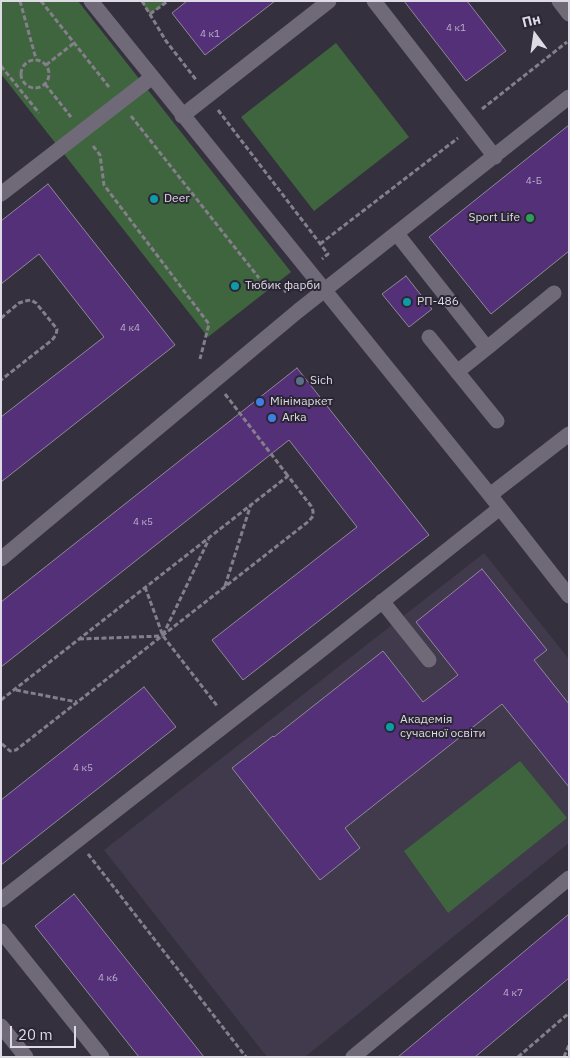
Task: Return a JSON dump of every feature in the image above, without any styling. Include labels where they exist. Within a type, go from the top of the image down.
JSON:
[{"type":"street","points":[[90,1],[490,495],[569,596]]},
{"type":"street","points":[[182,116],[329,1]]},
{"type":"street","points":[[374,1],[495,157]]},
{"type":"street","points":[[559,1],[569,14]]},
{"type":"street","points":[[1,194],[86,137],[120,102],[151,78]]},
{"type":"street","points":[[1,559],[324,290],[569,97]]},
{"type":"street","points":[[397,234],[487,348]]},
{"type":"street","points":[[457,372],[554,293]]},
{"type":"street","points":[[429,337],[497,421]]},
{"type":"street","points":[[490,495],[569,434]]},
{"type":"street","points":[[1,900],[500,508]]},
{"type":"street","points":[[382,602],[429,660]]},
{"type":"street","points":[[353,1057],[569,878]]},
{"type":"street","points":[[1,931],[102,1057]]},
{"type":"street","points":[[1,1026],[26,1057]]},
{"type":"path","points":[[20,1],[36,59]]},
{"type":"path","points":[[41,1],[259,278]]},
{"type":"path","points":[[142,1],[166,40],[207,96],[328,254],[284,292]]},
{"type":"path","points":[[150,14],[168,1]]},
{"type":"path","points":[[320,244],[472,127],[476,114],[567,42]]},
{"type":"path","points":[[46,64],[74,43]]},
{"type":"path","points":[[36,59],[46,64],[49,75],[45,84],[35,88],[29,86],[22,79],[20,73],[22,67],[31,60],[36,59]]},
{"type":"path","points":[[1,66],[39,113]]},
{"type":"path","points":[[45,84],[100,156],[104,185],[209,324],[200,359]]},
{"type":"path","points":[[1,318],[19,303],[31,300],[36,303],[57,329],[56,335],[52,340],[1,380]]},
{"type":"path","points":[[1,742],[10,751],[16,750],[313,516],[311,506],[222,389]]},
{"type":"path","points":[[1,700],[288,476]]},
{"type":"path","points":[[225,587],[252,504]]},
{"type":"path","points":[[163,636],[210,537]]},
{"type":"path","points":[[145,587],[163,636],[218,706]]},
{"type":"path","points":[[79,640],[163,636]]},
{"type":"path","points":[[15,690],[77,702]]},
{"type":"path","points":[[84,850],[246,1057]]},
{"type":"path","points":[[520,1056],[569,1013]]},
{"type":"path","points":[[564,1057],[569,1045]]},
{"type":"shaded area","points":[[484,553],[569,659],[569,843],[305,1057],[267,1057],[104,850]]},
{"type":"green space","points":[[1,1],[78,1],[291,272],[208,337],[1,74]]},
{"type":"green space","points":[[140,1],[168,1],[150,14]]},
{"type":"green space","points":[[336,43],[409,137],[314,211],[241,117]]},
{"type":"green space","points":[[520,761],[567,818],[448,913],[404,851]]},
{"type":"building","points":[[187,1],[275,1],[205,55],[172,13]]},
{"type":"building","points":[[404,1],[467,1],[506,51],[466,81]]},
{"type":"building","points":[[569,125],[569,251],[491,314],[429,237]]},
{"type":"building","points":[[48,184],[175,345],[1,482],[1,417],[104,337],[39,254],[1,284],[1,221]]},
{"type":"building","name":"РП-486","points":[[406,276],[432,309],[409,327],[382,294]]},
{"type":"building","points":[[297,368],[429,535],[243,680],[212,640],[357,527],[289,440],[1,667],[1,602]]},
{"type":"building","name":"Академія сучасної освіти","points":[[482,569],[547,650],[534,660],[569,704],[569,787],[502,704],[345,828],[360,848],[320,880],[232,768],[383,651],[423,702],[458,675],[416,622]]},
{"type":"building","points":[[144,687],[176,727],[1,865],[1,800]]},
{"type":"building","points":[[74,894],[204,1057],[139,1057],[35,926]]},
{"type":"building","points":[[569,914],[569,978],[475,1057],[398,1057]]},
{"type":"place","name":"Deer","points":[[154,199]]},
{"type":"place","name":"Sport Life","points":[[530,218]]},
{"type":"place","name":"Тюбик фарби","points":[[235,286]]},
{"type":"place","name":"РП-486","points":[[407,302]]},
{"type":"place","name":"Sich","points":[[300,381]]},
{"type":"place","name":"Мінімаркет","points":[[260,402]]},
{"type":"place","name":"Arka","points":[[272,418]]},
{"type":"place","name":"Академія сучасної освіти","points":[[390,727]]}]
